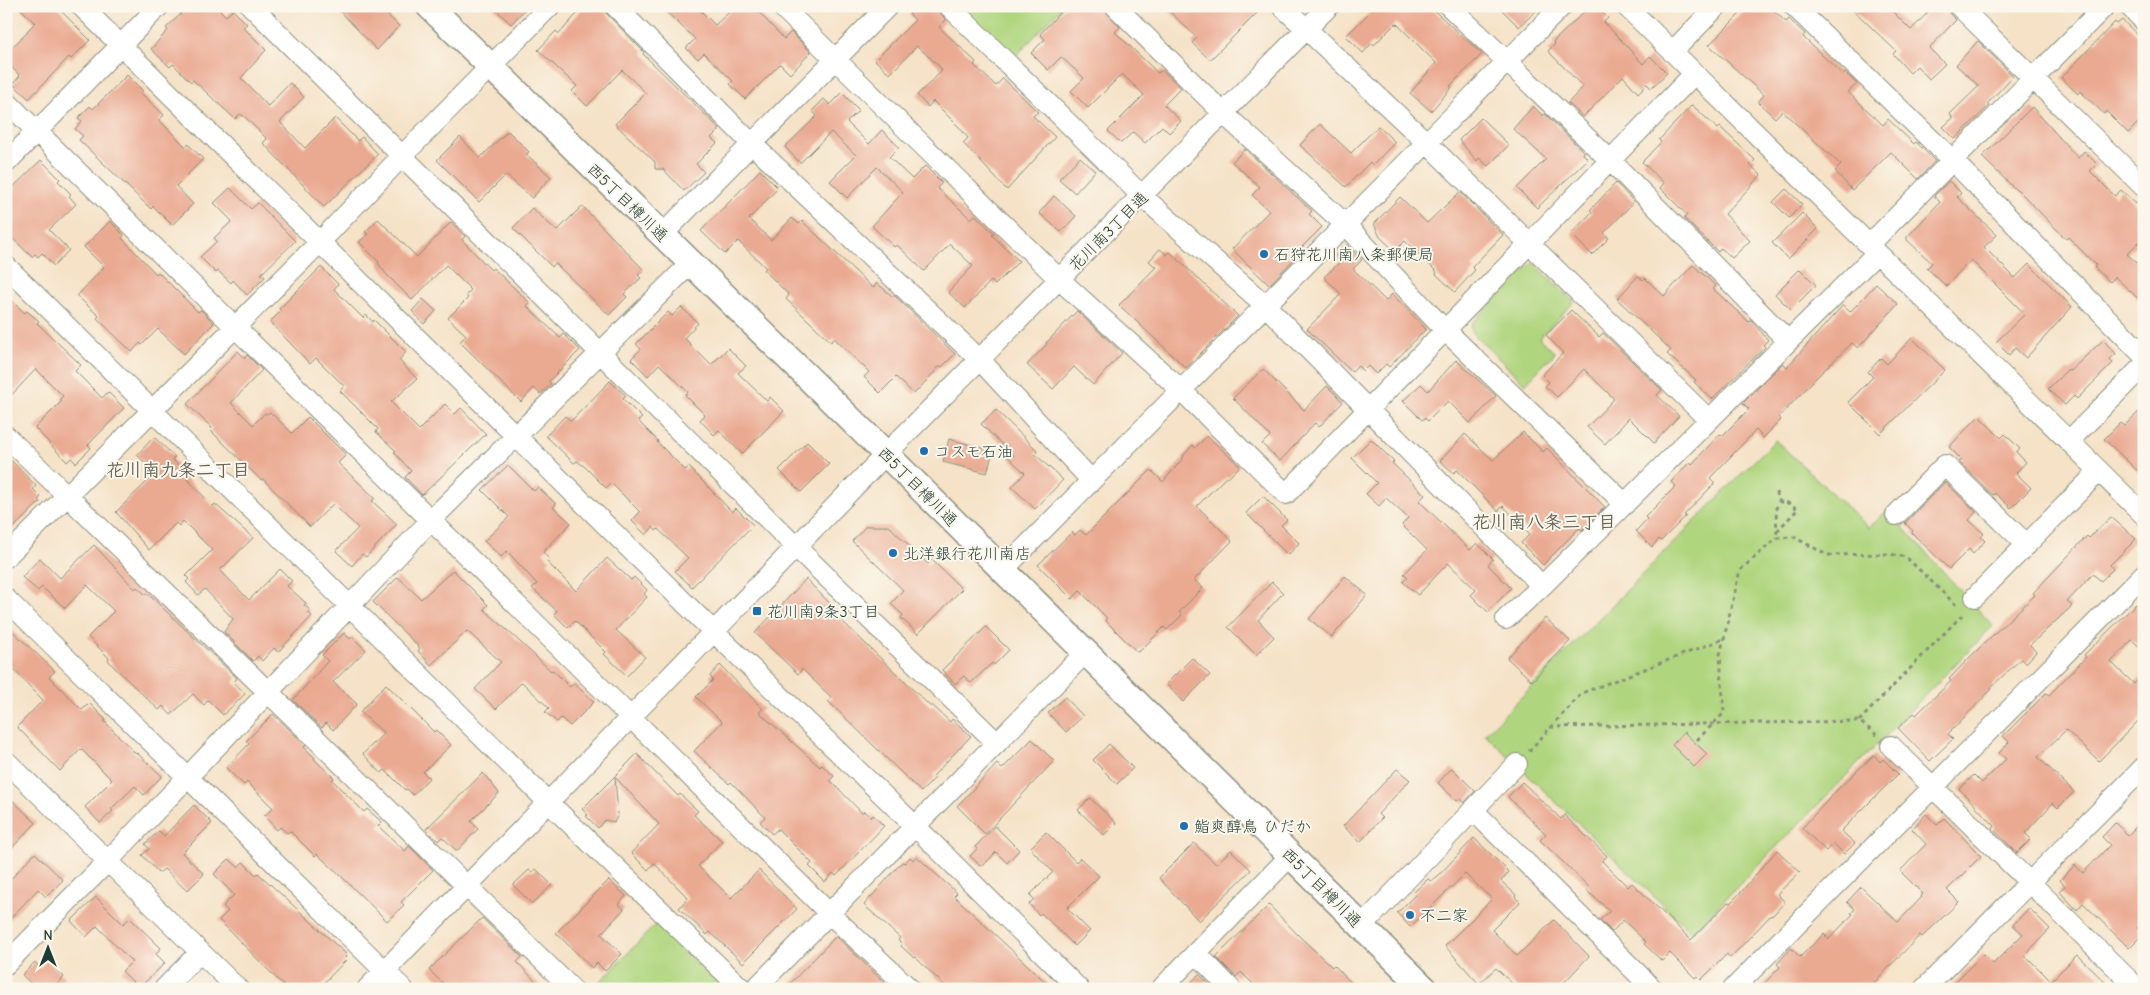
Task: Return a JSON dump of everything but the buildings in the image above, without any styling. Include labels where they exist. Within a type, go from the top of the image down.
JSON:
[{"type":"main road","name":"西5丁目樽川通","points":[[429,6],[886,454],[1425,989]]},
{"type":"street","points":[[81,6],[319,243],[1079,989]]},
{"type":"street","points":[[6,162],[160,6]]},
{"type":"street","points":[[251,6],[796,547],[997,743]]},
{"type":"street","points":[[6,556],[319,243],[550,6]]},
{"type":"street","points":[[615,6],[752,144],[980,360],[1091,480]]},
{"type":"street","points":[[781,6],[1060,280],[1181,390],[1286,494],[1694,74]]},
{"type":"street","points":[[662,235],[888,6]]},
{"type":"street","points":[[949,6],[1142,196],[1265,306],[1542,586]]},
{"type":"street","points":[[1115,6],[1224,114],[1345,224],[1444,330],[1625,504]]},
{"type":"street","points":[[1282,6],[1427,143],[1709,420]]},
{"type":"street","name":"花川南3丁目通","points":[[367,989],[886,454],[1329,6]]},
{"type":"street","points":[[1449,6],[1610,160],[1788,341]]},
{"type":"street","points":[[1003,570],[1562,6]]},
{"type":"street","points":[[1626,6],[2144,515]]},
{"type":"street","points":[[1672,52],[1717,6]]},
{"type":"street","points":[[1794,6],[1953,160],[2144,356]]},
{"type":"street","points":[[1959,6],[2144,187]]},
{"type":"street","points":[[1506,619],[1542,586],[1788,341],[1953,160],[2105,6]]},
{"type":"street","points":[[2129,6],[2144,21]]},
{"type":"street","points":[[6,101],[829,913],[910,989]]},
{"type":"street","points":[[6,964],[108,860],[431,520],[691,263]]},
{"type":"street","points":[[6,266],[548,802],[742,989]]},
{"type":"street","points":[[2069,442],[2144,365]]},
{"type":"street","points":[[6,436],[572,989]]},
{"type":"street","points":[[1896,515],[1945,464],[2027,545]]},
{"type":"street","points":[[1975,597],[2099,472]]},
{"type":"street","points":[[1733,989],[2144,574]]},
{"type":"street","points":[[6,599],[403,989]]},
{"type":"street","points":[[755,989],[1086,652]]},
{"type":"street","points":[[1891,746],[2138,986]]},
{"type":"street","points":[[1362,926],[1517,764]]},
{"type":"street","points":[[1924,989],[2144,767]]},
{"type":"street","points":[[10,771],[108,860],[238,989]]},
{"type":"street","points":[[1473,810],[1653,989]]},
{"type":"street","points":[[1161,989],[1291,855]]},
{"type":"street","points":[[164,989],[200,952]]},
{"type":"street","points":[[1196,953],[1231,989]]},
{"type":"path","points":[[1776,492],[1780,502]]},
{"type":"path","points":[[1777,531],[1798,509],[1788,503],[1780,502]]},
{"type":"path","points":[[1777,538],[1776,508],[1780,502]]},
{"type":"path","points":[[1697,740],[1724,713],[1720,655],[1726,638],[1740,570],[1777,538],[1794,537],[1827,556],[1889,554],[1906,557],[1965,614],[1859,722]]},
{"type":"path","points":[[1517,764],[1582,694],[1726,638]]},
{"type":"path","points":[[1550,727],[1859,722],[1891,746]]},
{"type":"green space","points":[[955,6],[1063,6],[1016,56],[960,17]]},
{"type":"green space","points":[[1533,262],[1574,302],[1539,338],[1555,353],[1525,384],[1472,333],[1471,324]]},
{"type":"green space","points":[[1775,440],[1869,528],[1887,510],[1993,626],[1692,933],[1485,734]]},
{"type":"green space","points":[[658,922],[726,989],[593,989]]},
{"type":"place","name":"石狩花川南八条郵便局","points":[[1264,254]]},
{"type":"place","name":"コスモ石油","points":[[924,451]]},
{"type":"place","name":"北洋銀行花川南店","points":[[893,553]]},
{"type":"place","name":"花川南9条3丁目","points":[[757,611]]},
{"type":"place","name":"鮨爽醇鳥 ひだか","points":[[1184,826]]},
{"type":"place","name":"不二家","points":[[1410,915]]},
{"type":"district","name":"花川南九条二丁目","points":[[178,470]]},
{"type":"district","name":"花川南八条三丁目","points":[[1544,522]]}]
